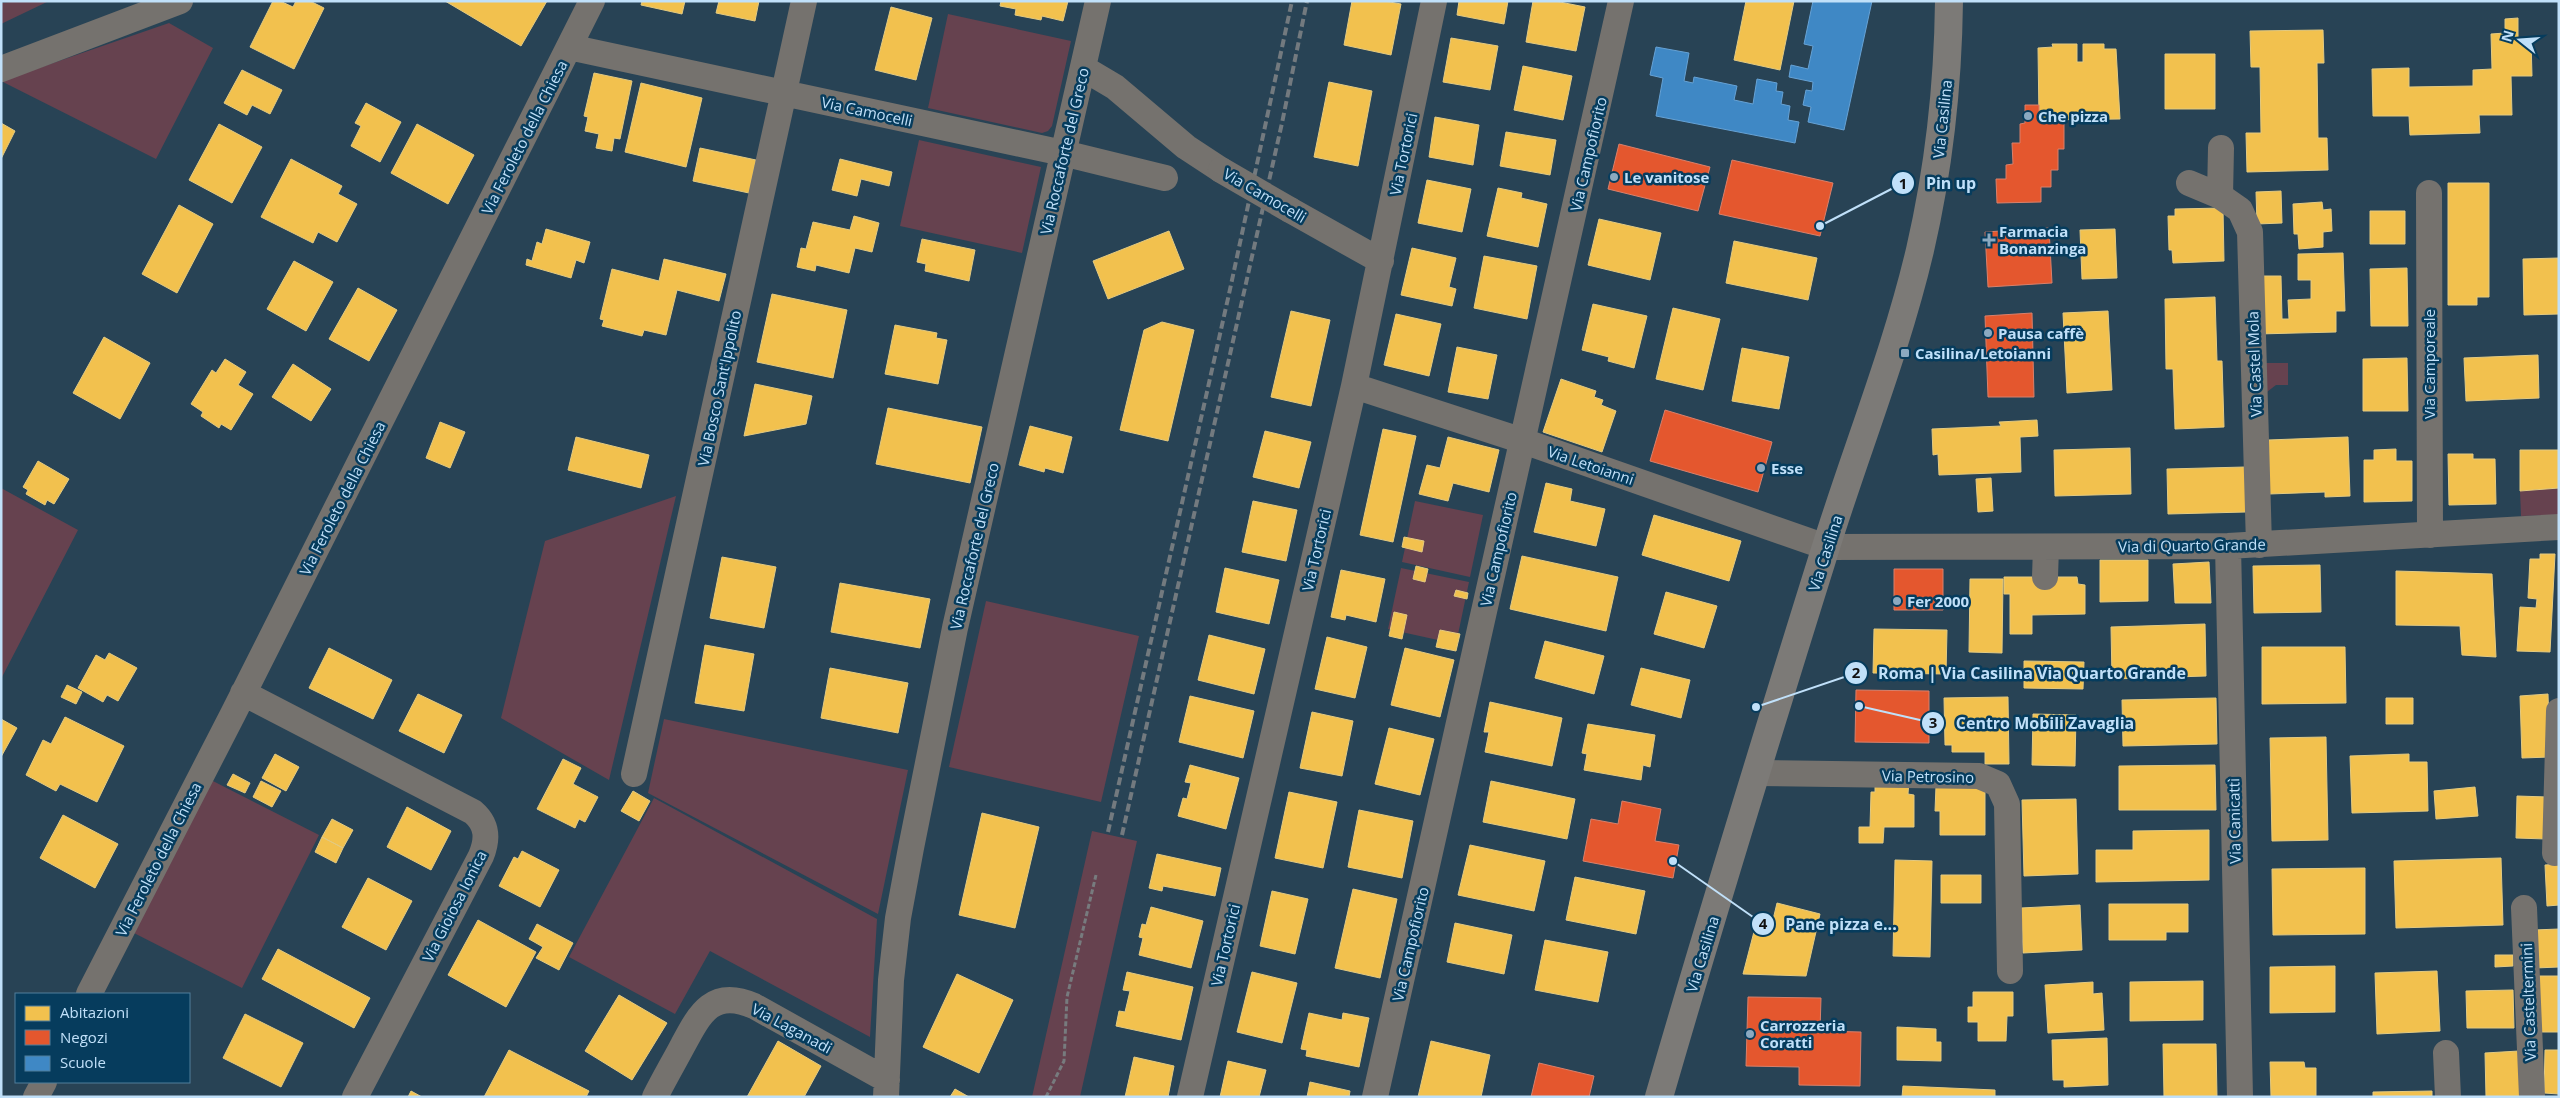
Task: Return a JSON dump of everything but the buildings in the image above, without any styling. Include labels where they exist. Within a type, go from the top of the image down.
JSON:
[{"type":"main road","name":"Via Casilina","points":[[1659,1097],[1826,548],[1901,319],[1924,232],[1941,131],[1947,72],[1950,1]]},
{"type":"street","points":[[1,69],[180,1]]},
{"type":"street","name":"Via Feroleto della Chiesa","points":[[90,993],[592,1]]},
{"type":"street","name":"Via Bosco Sant'Ippolito","points":[[634,774],[804,1]]},
{"type":"street","name":"Via Roccaforte del Greco","points":[[887,1088],[892,966],[912,838],[955,628],[1098,1]]},
{"type":"street","name":"Via Tortorici","points":[[1190,1097],[1354,386],[1434,1]]},
{"type":"street","name":"Via Campofiorito","points":[[1375,1097],[1621,1]]},
{"type":"street","name":"Via Camocelli","points":[[569,48],[1063,153],[1165,178]]},
{"type":"street","name":"Via Camocelli","points":[[1083,68],[1116,87],[1186,146],[1222,170],[1381,261]]},
{"type":"street","points":[[2220,196],[2221,148]]},
{"type":"street","name":"Via Castel Mola","points":[[2189,183],[2220,196],[2240,210],[2250,232],[2259,545]]},
{"type":"street","name":"Via Camporeale","points":[[2429,193],[2430,534]]},
{"type":"street","name":"Via Letoianni","points":[[1354,386],[1523,441],[1826,548]]},
{"type":"street","name":"Via di Quarto Grande","points":[[1826,548],[2228,546],[2559,527]]},
{"type":"street","name":"Via Canicattì","points":[[2228,546],[2240,1097]]},
{"type":"street","points":[[2045,577],[2046,547]]},
{"type":"street","name":"Via Gioiosa Ionica","points":[[243,693],[473,812],[483,823],[486,830],[481,856],[355,1097]]},
{"type":"street","points":[[2556,853],[2559,711]]},
{"type":"street","name":"Via Petrosino","points":[[1757,774],[1979,776],[1998,784],[2007,804],[2010,971]]},
{"type":"street","name":"Via Casteltermini","points":[[2524,908],[2532,1097]]},
{"type":"street","name":"Via Laganadi","points":[[655,1097],[698,1017],[710,1005],[726,1000],[742,1001],[754,1006],[887,1088]]},
{"type":"street","points":[[2446,1053],[2448,1097]]},
{"type":"street","points":[[36,1097],[43,1083]]},
{"type":"path","points":[[1046,1097],[1064,1062],[1067,996],[1096,875]]},
{"type":"shaded area","points":[[49,1],[1,24],[1,3]]},
{"type":"shaded area","points":[[948,14],[1071,41],[1052,126],[1048,131],[1042,133],[928,108]]},
{"type":"shaded area","points":[[169,23],[213,48],[156,159],[1,81]]},
{"type":"shaded area","points":[[919,140],[1041,167],[1022,253],[900,226]]},
{"type":"shaded area","points":[[2263,363],[2288,363],[2288,385],[2276,385],[2263,395]]},
{"type":"shaded area","points":[[1,488],[78,530],[1,679]]},
{"type":"shaded area","points":[[2559,488],[2559,515],[2521,516],[2520,491]]},
{"type":"shaded area","points":[[676,496],[609,780],[501,718],[545,541]]},
{"type":"shaded area","points":[[1415,501],[1483,515],[1470,577],[1402,562]]},
{"type":"shaded area","points":[[1401,568],[1469,582],[1456,644],[1388,629]]},
{"type":"shaded area","points":[[986,601],[1139,636],[1101,802],[949,767]]},
{"type":"shaded area","points":[[664,719],[908,770],[878,914],[648,793]]},
{"type":"shaded area","points":[[209,779],[319,835],[242,988],[132,932]]},
{"type":"shaded area","points":[[654,798],[877,919],[870,1037],[710,951],[675,1014],[569,957]]},
{"type":"shaded area","points":[[1092,831],[1137,841],[1080,1097],[1032,1097]]},
{"type":"railway","points":[[1108,832],[1229,294],[1292,1]]},
{"type":"railway","points":[[1122,835],[1282,123],[1307,1]]},
{"type":"place","name":"Che pizza","points":[[2028,116]]},
{"type":"place","name":"Le vanitose","points":[[1614,177]]},
{"type":"place","name":"Pin up","points":[[1820,226]]},
{"type":"place","name":"Farmacia Bonanzinga","points":[[1989,240]]},
{"type":"place","name":"Pausa caffè","points":[[1988,333]]},
{"type":"place","name":"Casilina/Letoianni","points":[[1905,353]]},
{"type":"place","name":"Esse","points":[[1761,468]]},
{"type":"place","name":"Fer 2000","points":[[1897,601]]},
{"type":"place","name":"Centro Mobili Zavaglia","points":[[1859,706]]},
{"type":"place","name":"Roma | Via Casilina Via Quarto Grande","points":[[1756,707]]},
{"type":"place","name":"Pane pizza e...","points":[[1673,861]]},
{"type":"place","name":"Carrozzeria Coratti","points":[[1750,1034]]}]
